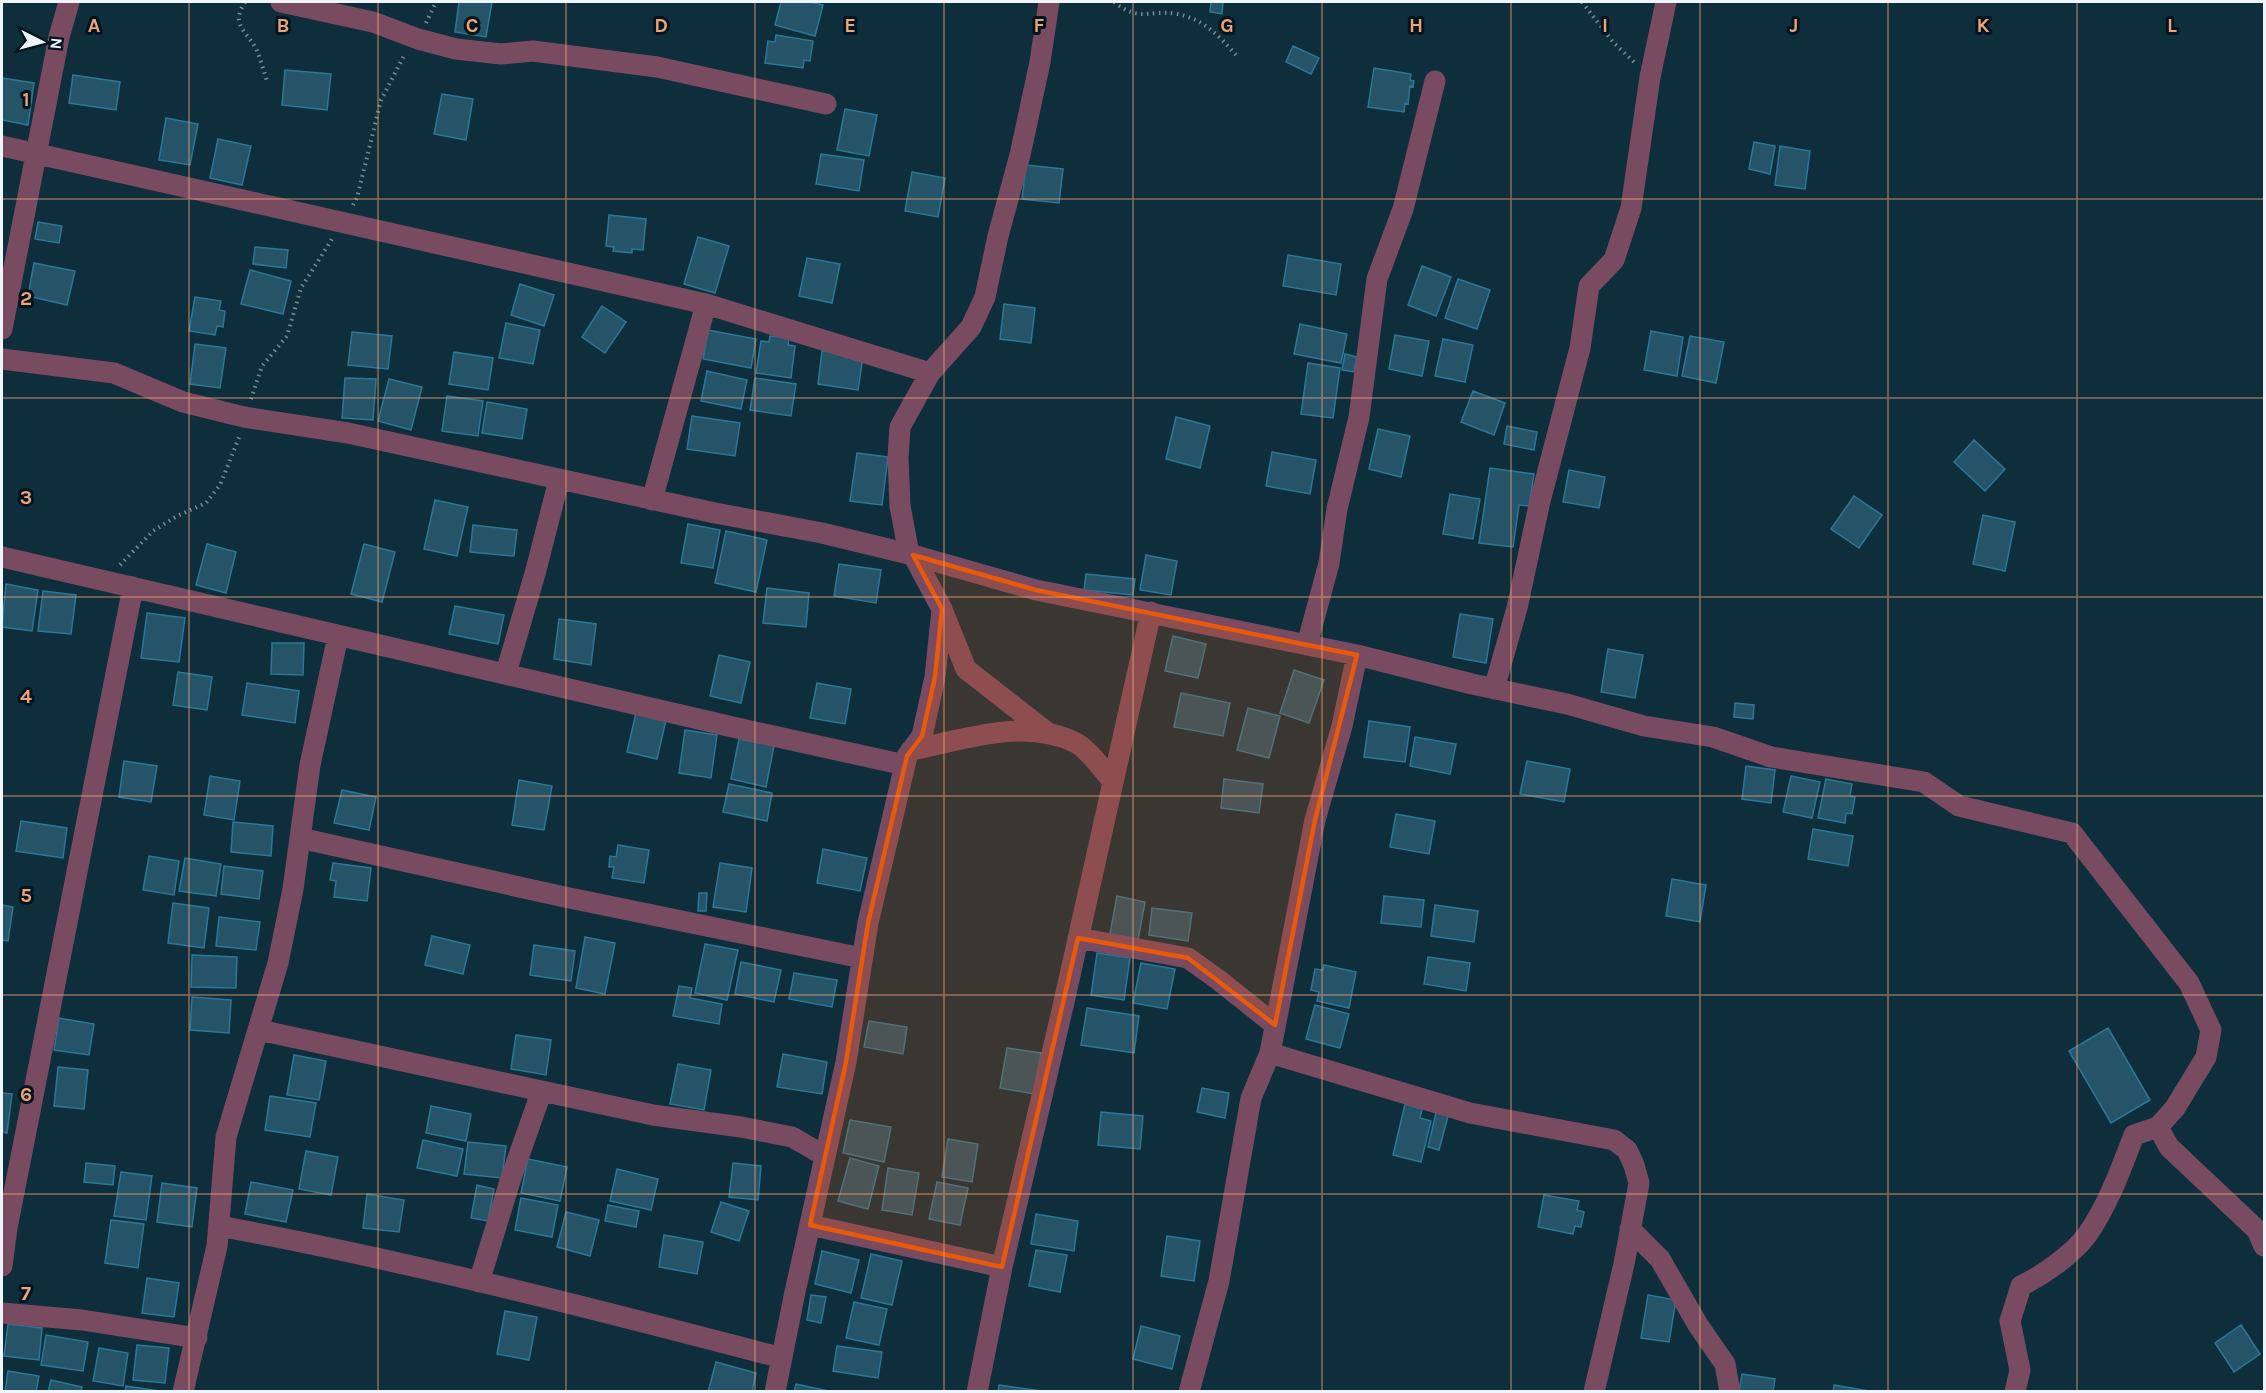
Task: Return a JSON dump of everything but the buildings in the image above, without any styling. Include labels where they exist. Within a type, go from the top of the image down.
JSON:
[{"type":"street","points":[[2,329],[35,154],[59,37],[69,2]]},
{"type":"street","points":[[281,2],[373,22],[418,39],[456,49],[501,54],[533,51],[657,67],[826,104]]},
{"type":"street","points":[[1049,2],[1040,62],[1020,155],[998,236],[986,297],[971,327],[930,373],[900,427],[898,458],[900,506],[911,554],[942,609],[966,669],[1049,734]]},
{"type":"street","points":[[1494,689],[1517,608],[1540,501],[1580,348],[1589,286],[1614,260],[1631,208],[1650,77],[1666,2]]},
{"type":"street","points":[[1307,645],[1329,563],[1337,509],[1359,417],[1377,279],[1403,209],[1435,81]]},
{"type":"street","points":[[2,146],[706,304],[930,373]]},
{"type":"street","points":[[652,500],[706,304]]},
{"type":"street","points":[[2,359],[114,373],[183,402],[244,417],[348,433],[652,500],[822,533],[911,554],[1036,590],[1357,655],[1567,705],[1644,726],[1713,737],[1771,757],[1924,782],[1959,806],[2072,832],[2189,983],[2211,1030],[2206,1058],[2175,1108],[2158,1127],[2134,1135],[2112,1191],[2086,1237],[2046,1273],[2021,1286],[2010,1321],[2020,1370],[2014,1392]]},
{"type":"street","points":[[506,674],[559,480]]},
{"type":"street","points":[[2,557],[737,728],[908,758],[1009,730],[1049,734],[1078,744],[1112,780]]},
{"type":"street","points":[[2,1266],[9,1217],[133,587]]},
{"type":"street","points":[[776,1392],[846,1062],[868,923],[908,758],[922,736],[935,677],[942,609]]},
{"type":"street","points":[[977,1392],[1002,1267],[1151,612]]},
{"type":"street","points":[[183,1392],[217,1246],[226,1137],[278,963],[293,889],[310,765],[338,636]]},
{"type":"street","points":[[1189,1392],[1219,1281],[1251,1098],[1270,1053],[1315,820],[1342,726],[1357,655]]},
{"type":"street","points":[[300,838],[618,909],[862,958]]},
{"type":"street","points":[[1078,938],[1188,958],[1275,1025]]},
{"type":"street","points":[[259,1030],[652,1115],[741,1127],[792,1137],[825,1156]]},
{"type":"street","points":[[1270,1053],[1470,1113],[1614,1140],[1627,1150],[1639,1183],[1624,1264],[1594,1392]]},
{"type":"street","points":[[479,1282],[511,1178],[541,1092]]},
{"type":"street","points":[[2158,1127],[2169,1147],[2257,1230],[2265,1246]]},
{"type":"street","points":[[810,1225],[1002,1267]]},
{"type":"street","points":[[219,1226],[337,1248],[655,1324],[782,1358]]},
{"type":"street","points":[[1630,1229],[1660,1259],[1698,1325],[1725,1364],[1730,1392]]},
{"type":"street","points":[[2,1313],[82,1320],[197,1338]]},
{"type":"path","points":[[245,2],[239,12],[240,28],[257,50],[267,81]]},
{"type":"path","points":[[105,580],[153,531],[177,516],[206,503],[220,485],[240,437],[244,417],[262,366],[287,336],[301,288],[357,198],[381,100],[406,53],[418,39],[436,2]]},
{"type":"path","points":[[1114,2],[1128,12],[1175,13],[1203,23],[1216,33],[1237,56]]},
{"type":"path","points":[[1582,2],[1613,42],[1650,77]]},
{"type":"highlighted area","points":[[913,555],[1036,590],[1357,655],[1315,820],[1275,1025],[1188,958],[1078,938],[1002,1267],[810,1225],[846,1062],[868,923],[907,756],[922,736],[935,677],[942,609]]}]
